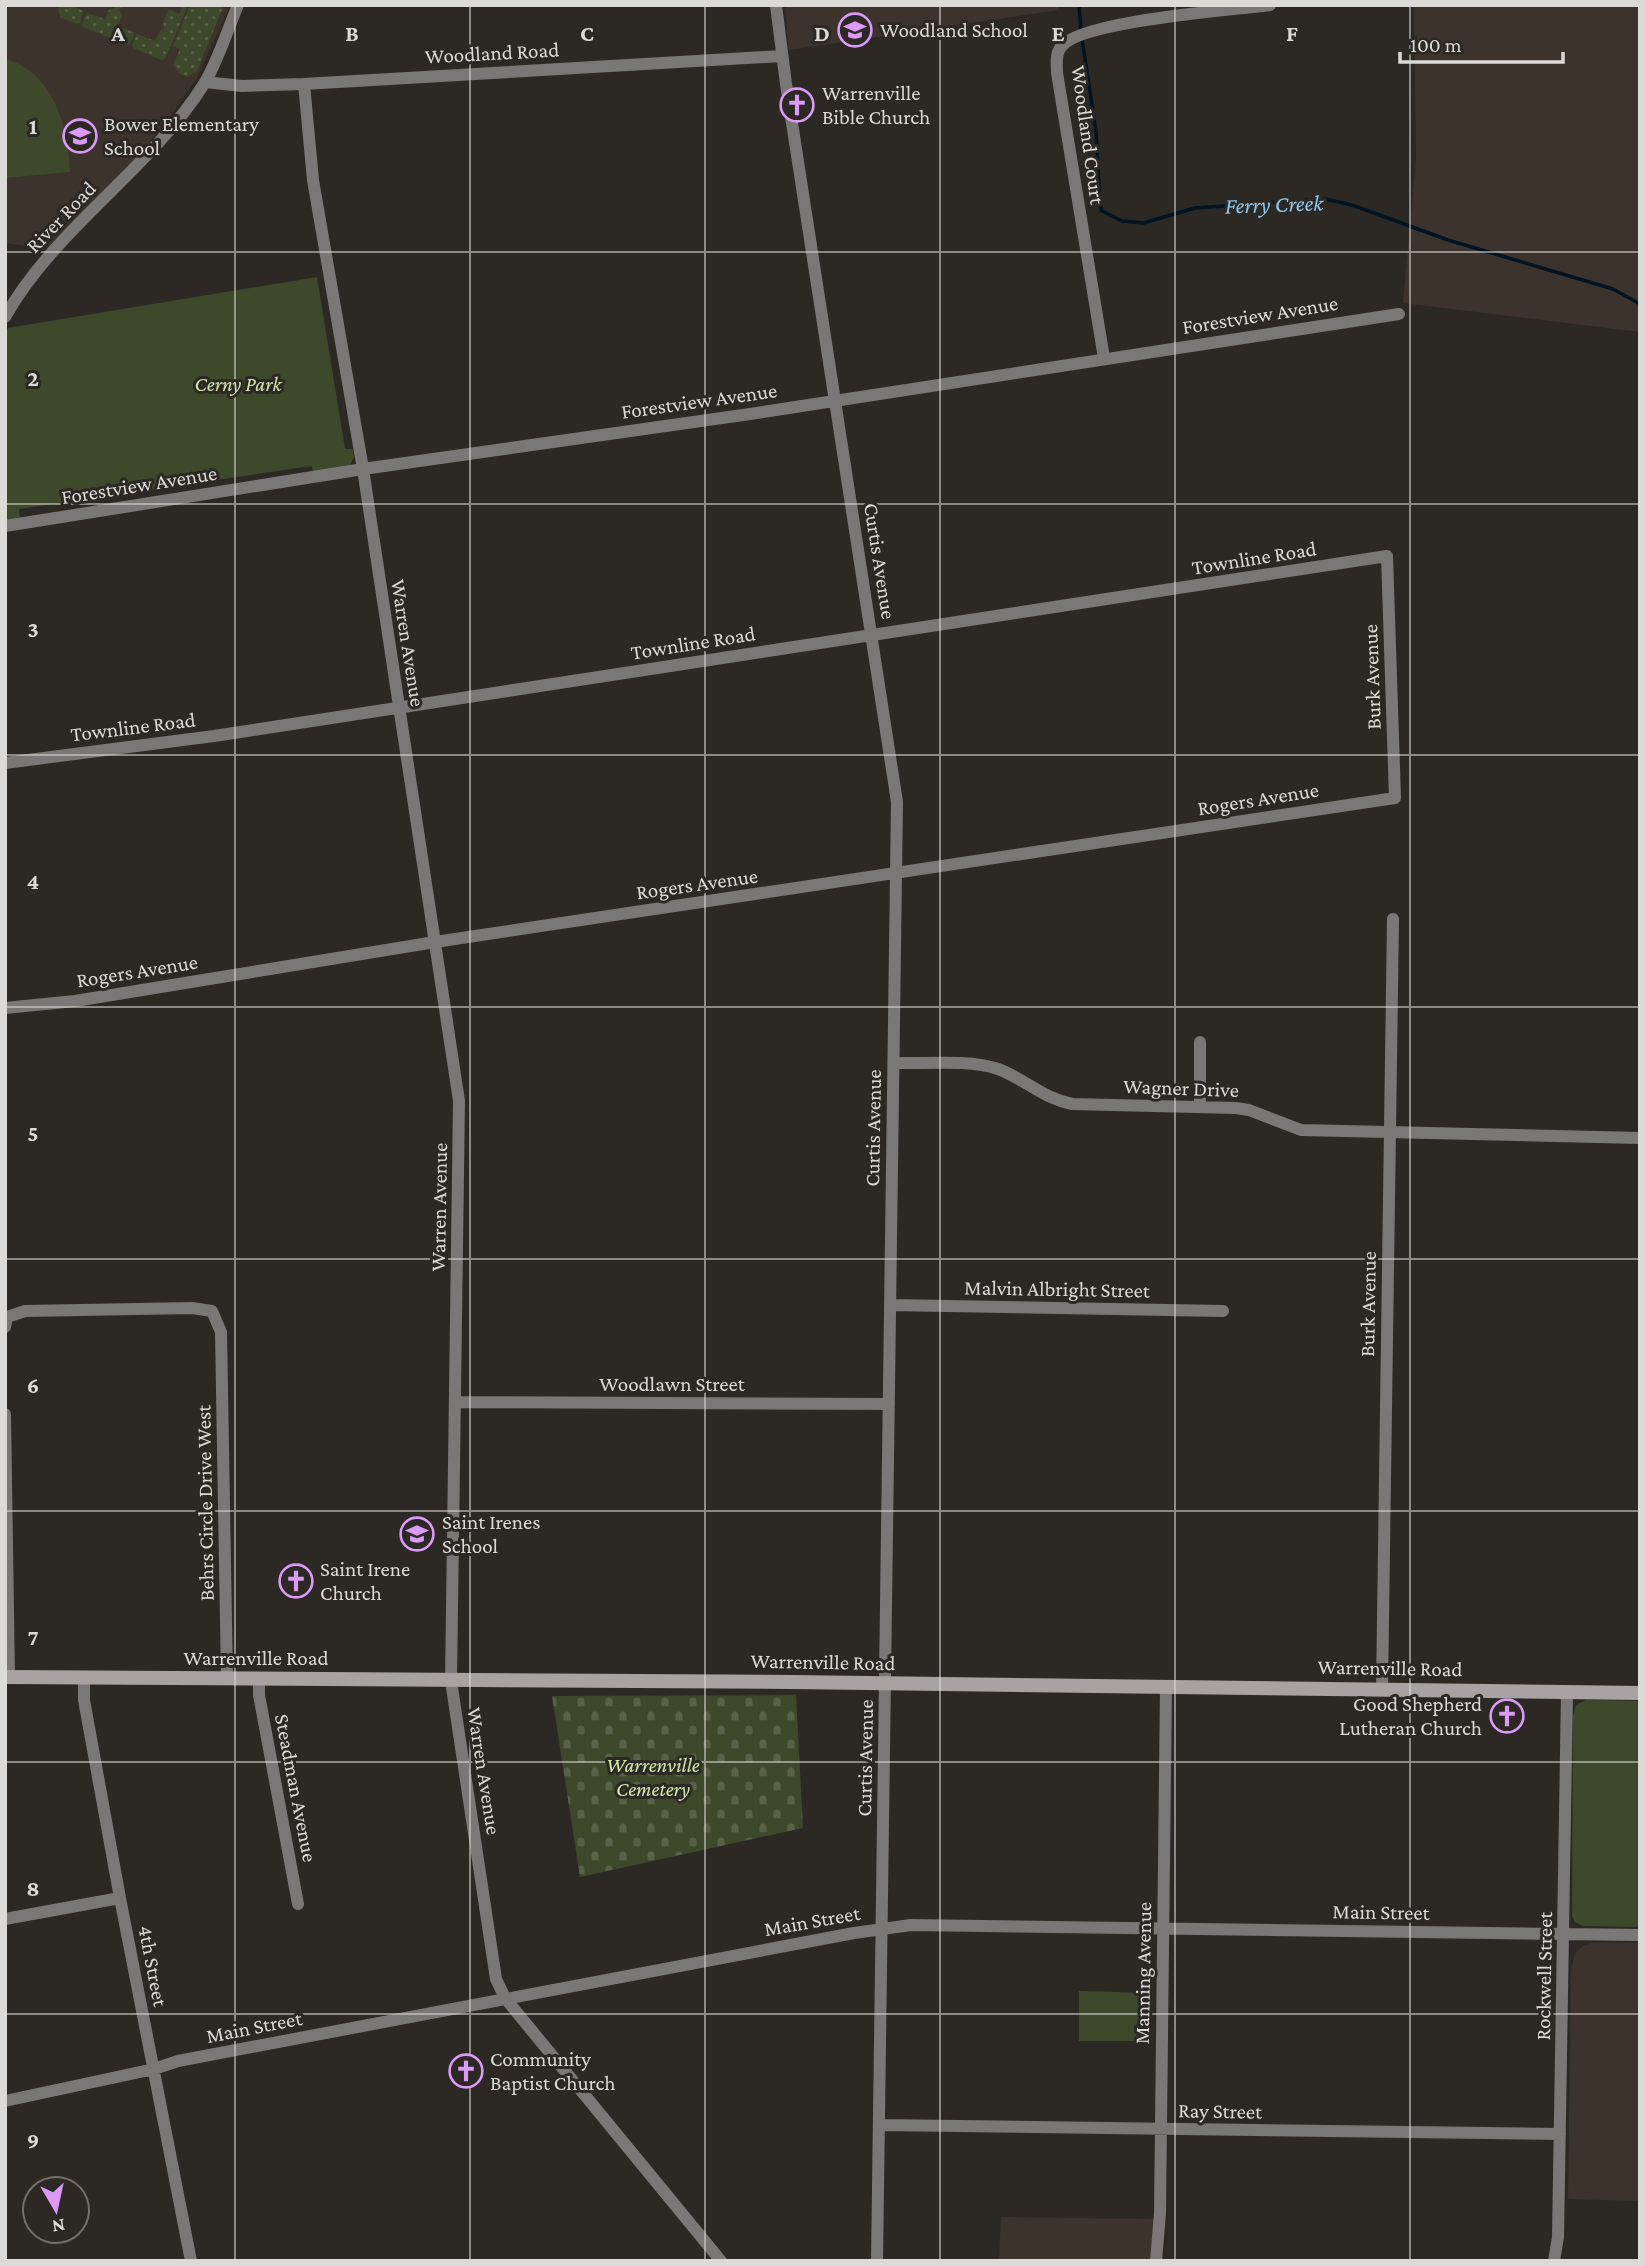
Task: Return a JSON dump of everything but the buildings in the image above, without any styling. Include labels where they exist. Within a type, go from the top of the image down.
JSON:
[{"type":"main road","name":"Warrenville Road","points":[[7,1677],[884,1683],[1640,1693]]},
{"type":"street","name":"River Road","points":[[5,317],[36,271],[158,144],[205,82],[237,5]]},
{"type":"street","name":"Curtis Avenue","points":[[776,5],[897,802],[877,2261]]},
{"type":"street","name":"Woodland Court","points":[[1104,358],[1057,73],[1058,50],[1073,36],[1087,32],[1147,20],[1270,5]]},
{"type":"street","name":"Woodland Road","points":[[205,82],[242,86],[304,84],[782,55]]},
{"type":"street","name":"Warren Avenue","points":[[304,84],[313,180],[363,469],[459,1101],[451,1681],[496,1979],[505,1998],[722,2261]]},
{"type":"street","name":"Forestview Avenue","points":[[5,526],[363,469],[1399,314]]},
{"type":"street","name":"Townline Road","points":[[5,764],[214,736],[1387,556]]},
{"type":"street","name":"Burk Avenue","points":[[1387,556],[1395,797]]},
{"type":"street","name":"Rogers Avenue","points":[[5,1008],[75,1001],[435,942],[1395,797]]},
{"type":"street","name":"Burk Avenue","points":[[1382,1689],[1393,919]]},
{"type":"street","points":[[1199,1107],[1200,1042]]},
{"type":"street","name":"Wagner Drive","points":[[894,1063],[986,1066],[1009,1074],[1050,1099],[1072,1104],[1249,1110],[1301,1130],[1640,1138]]},
{"type":"street","name":"Malvin Albright Street","points":[[890,1305],[1223,1311]]},
{"type":"street","name":"Behrs Circle Drive West","points":[[5,1327],[7,1317],[25,1311],[192,1308],[212,1311],[220,1327],[227,1679]]},
{"type":"street","name":"Woodlawn Street","points":[[455,1402],[889,1404]]},
{"type":"street","points":[[5,1414],[7,1677]]},
{"type":"street","name":"4th Street","points":[[84,1678],[84,1700],[120,1898],[191,2261]]},
{"type":"street","name":"Steadman Avenue","points":[[259,1679],[259,1695],[298,1904]]},
{"type":"street","name":"Manning Avenue","points":[[1156,2261],[1160,2213],[1166,1686]]},
{"type":"street","name":"Rockwell Street","points":[[1555,2261],[1558,2237],[1567,1692]]},
{"type":"street","points":[[5,1919],[120,1898]]},
{"type":"street","name":"Main Street","points":[[5,2101],[153,2069],[178,2061],[505,1998],[911,1925],[1640,1935]]},
{"type":"street","name":"Ray Street","points":[[879,2125],[1560,2134]]},
{"type":"shaded area","name":"Bower Elementary School","points":[[5,5],[230,5],[197,78],[170,117],[138,156],[46,249],[5,243]]},
{"type":"shaded area","name":"Woodland School","points":[[785,5],[1058,5],[1059,10],[789,50]]},
{"type":"shaded area","points":[[1414,5],[1640,5],[1640,332],[1403,303],[1416,159]]},
{"type":"shaded area","points":[[1592,1943],[1640,1943],[1640,2201],[1568,2199],[1571,1967],[1576,1952]]},
{"type":"shaded area","points":[[1001,2217],[1156,2219],[1153,2261],[999,2261]]},
{"type":"green space","points":[[60,5],[70,5],[83,11],[80,23],[61,18],[58,10]]},
{"type":"green space","points":[[114,5],[126,5],[119,9],[122,15],[118,25],[135,33],[130,44],[83,27],[87,13],[105,19],[109,10],[115,8]]},
{"type":"green space","points":[[183,5],[188,5],[165,59],[133,48],[137,34],[155,41],[160,31],[165,29],[163,23],[169,9],[179,14]]},
{"type":"green space","points":[[190,5],[224,5],[197,71],[187,77],[180,74],[173,65],[180,49],[173,46]]},
{"type":"green space","points":[[5,59],[22,65],[46,88],[62,120],[70,172],[5,178]]},
{"type":"green space","name":"Cerny Park","points":[[317,277],[345,449],[353,449],[354,457],[350,465],[313,473],[312,466],[19,509],[20,518],[5,520],[5,332],[8,328]]},
{"type":"green space","name":"Warrenville Cemetery","points":[[796,1695],[803,1828],[580,1877],[552,1696]]},
{"type":"green space","points":[[1586,1700],[1640,1701],[1640,1927],[1583,1926],[1575,1922],[1572,1916],[1573,1715],[1576,1705]]},
{"type":"green space","points":[[1079,1991],[1152,1993],[1152,2041],[1079,2041]]},
{"type":"waterway","name":"Ferry Creek","points":[[1079,5],[1081,32]]},
{"type":"waterway","name":"Ferry Creek","points":[[1082,39],[1096,131],[1100,205],[1102,211],[1122,221],[1143,223],[1195,208],[1325,199],[1352,205],[1448,240],[1613,289],[1640,304]]},
{"type":"place","name":"Woodland School","points":[[855,30]]},
{"type":"place","name":"Warrenville Bible Church","points":[[797,105]]},
{"type":"place","name":"Bower Elementary School","points":[[80,136]]},
{"type":"place","name":"Saint Irenes School","points":[[417,1534]]},
{"type":"place","name":"Saint Irene Church","points":[[296,1581]]},
{"type":"place","name":"Good Shepherd Lutheran Church","points":[[1507,1716]]},
{"type":"place","name":"Community Baptist Church","points":[[466,2071]]}]
